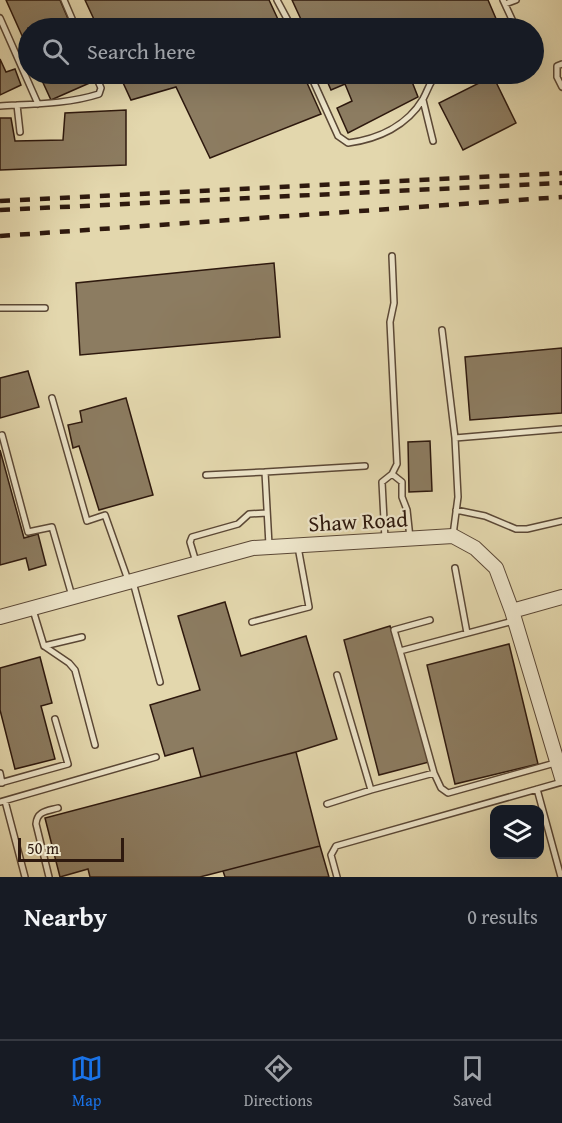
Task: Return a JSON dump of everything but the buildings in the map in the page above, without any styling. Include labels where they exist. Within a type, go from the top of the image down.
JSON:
[{"type":"street","name":"Shaw Road","points":[[1,615],[253,548],[453,536]]},
{"type":"street","points":[[453,536],[475,548],[496,568],[513,616],[562,780]]},
{"type":"street","points":[[513,616],[562,597]]},
{"type":"lane","points":[[64,0],[72,18]]},
{"type":"lane","points":[[277,0],[287,18]]},
{"type":"lane","points":[[511,18],[504,2],[516,0]]},
{"type":"lane","points":[[0,18],[18,59]]},
{"type":"lane","points":[[562,64],[557,66],[556,70],[562,87]]},
{"type":"lane","points":[[29,84],[38,104]]},
{"type":"lane","points":[[0,106],[88,98],[99,94],[101,88],[99,84]]},
{"type":"lane","points":[[315,84],[338,136],[348,143],[365,141],[392,130],[408,118],[423,100],[430,84]]},
{"type":"lane","points":[[423,100],[433,141]]},
{"type":"lane","points":[[17,105],[20,132]]},
{"type":"lane","points":[[385,540],[382,482],[392,474],[397,464],[390,322],[394,303],[392,256]]},
{"type":"lane","points":[[0,308],[45,308]]},
{"type":"lane","points":[[442,330],[455,438],[458,497],[453,536]]},
{"type":"lane","points":[[52,398],[87,521],[105,515],[130,581],[160,682]]},
{"type":"lane","points":[[455,438],[562,429]]},
{"type":"lane","points":[[2,435],[28,532],[52,527],[72,597]]},
{"type":"lane","points":[[206,475],[365,466]]},
{"type":"lane","points":[[265,472],[269,547]]},
{"type":"lane","points":[[392,474],[402,482],[402,497],[407,510],[410,539]]},
{"type":"lane","points":[[456,510],[485,516],[516,529],[527,529],[562,521]]},
{"type":"lane","points":[[196,563],[190,542],[192,537],[238,524],[249,514],[267,513]]},
{"type":"lane","points":[[252,622],[309,607],[298,545]]},
{"type":"lane","points":[[455,568],[467,633]]},
{"type":"lane","points":[[32,608],[44,646],[69,663],[75,670],[95,745]]},
{"type":"lane","points":[[400,651],[467,633],[513,616]]},
{"type":"lane","points":[[430,620],[394,630],[434,773],[441,788],[447,793],[557,762]]},
{"type":"lane","points":[[44,646],[82,637]]},
{"type":"lane","points":[[337,675],[371,790]]},
{"type":"lane","points":[[0,773],[1,783],[68,764],[55,719]]},
{"type":"lane","points":[[25,877],[3,802],[156,757]]},
{"type":"lane","points":[[327,804],[434,773]]},
{"type":"lane","points":[[337,877],[331,855],[336,846],[562,780]]},
{"type":"lane","points":[[537,789],[561,877]]},
{"type":"lane","points":[[49,877],[36,824],[40,813],[58,808]]},
{"type":"railway","points":[[0,201],[562,173]]},
{"type":"railway","points":[[0,210],[562,183]]},
{"type":"railway","points":[[0,236],[562,197]]}]
